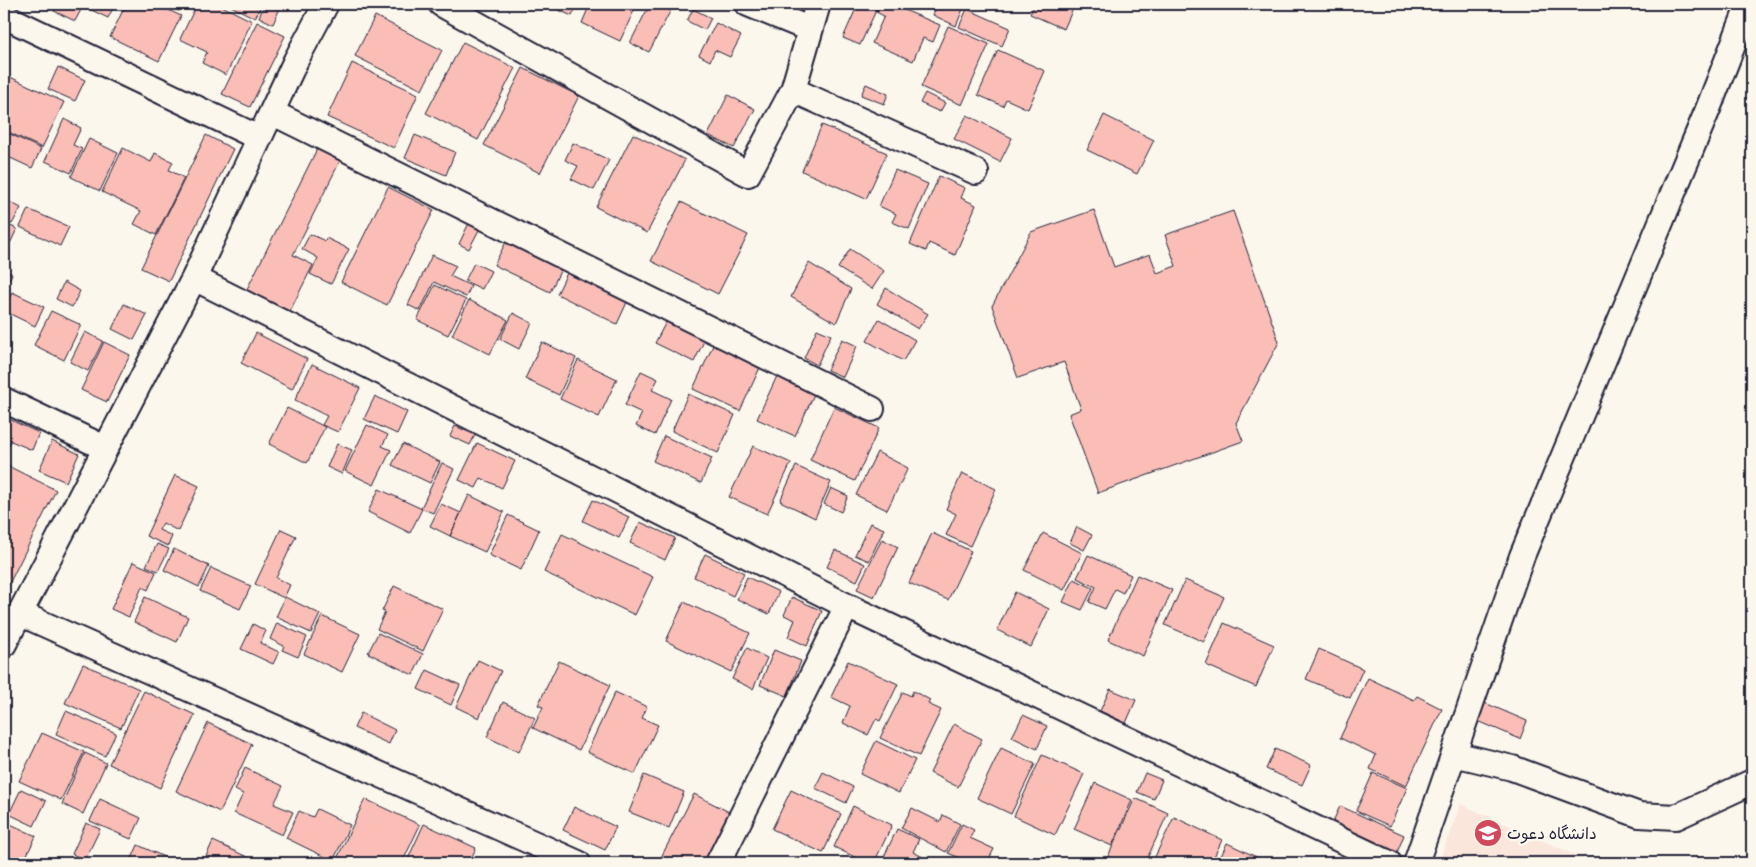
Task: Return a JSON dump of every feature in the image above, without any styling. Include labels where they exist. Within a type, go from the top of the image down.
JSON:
[{"type":"street","points":[[4,644],[194,278],[259,138],[273,113],[296,60],[326,4]]},
{"type":"street","points":[[440,4],[748,174],[793,90],[809,29],[818,4]]},
{"type":"street","points":[[748,4],[809,29]]},
{"type":"street","points":[[1416,863],[1522,556],[1708,109],[1749,4]]},
{"type":"street","points":[[4,16],[259,138]]},
{"type":"street","points":[[793,90],[976,172]]},
{"type":"street","points":[[273,113],[872,409]]},
{"type":"street","points":[[194,278],[846,606],[1389,863]]},
{"type":"street","points":[[4,400],[105,448]]},
{"type":"street","points":[[718,863],[846,606]]},
{"type":"street","points":[[20,613],[578,863]]},
{"type":"street","points":[[1454,754],[1512,768],[1639,815],[1676,817],[1752,782]]},
{"type":"shaded area","name":"دانشگاه دعوت","points":[[1461,804],[1593,863],[1438,863]]},
{"type":"building","points":[[57,4],[115,4],[108,18],[83,6],[75,21],[54,11]]},
{"type":"building","points":[[126,4],[156,4],[181,16],[159,61],[110,37]]},
{"type":"building","points":[[164,4],[183,4],[179,11]]},
{"type":"building","points":[[197,4],[218,4],[252,21],[226,75],[202,63],[207,52],[180,39]]},
{"type":"building","points":[[227,4],[262,4],[255,18]]},
{"type":"building","points":[[265,4],[281,6],[273,24],[259,17]]},
{"type":"building","points":[[545,4],[578,4],[572,16]]},
{"type":"building","points":[[590,4],[637,4],[620,41],[582,23]]},
{"type":"building","points":[[650,4],[674,4],[649,52],[630,43]]},
{"type":"building","points":[[858,4],[879,4],[860,45],[843,38]]},
{"type":"building","points":[[880,4],[890,4],[940,25],[933,42],[923,38],[913,61],[872,43],[884,16],[876,12]]},
{"type":"building","points":[[945,4],[965,4],[956,26],[933,15],[936,8],[942,10]]},
{"type":"building","points":[[1035,4],[1075,4],[1064,29],[1030,14]]},
{"type":"building","points":[[693,9],[711,18],[705,30],[687,21]]},
{"type":"building","points":[[967,9],[1010,28],[1002,46],[959,27]]},
{"type":"building","points":[[375,16],[442,50],[422,90],[355,56]]},
{"type":"building","points":[[257,22],[285,36],[250,107],[222,94]]},
{"type":"building","points":[[716,23],[741,36],[730,57],[715,50],[710,61],[699,55]]},
{"type":"building","points":[[948,26],[989,44],[962,105],[921,87]]},
{"type":"building","points":[[463,42],[515,68],[478,140],[426,113]]},
{"type":"building","points":[[998,50],[1045,71],[1028,109],[1006,99],[1003,106],[978,95]]},
{"type":"building","points":[[352,63],[418,94],[394,148],[327,117]]},
{"type":"building","points":[[58,67],[85,80],[75,101],[48,89]]},
{"type":"building","points":[[523,68],[579,96],[540,173],[484,145]]},
{"type":"building","points":[[10,77],[64,102],[42,148],[4,130],[4,90]]},
{"type":"building","points":[[866,84],[888,94],[884,104],[861,95]]},
{"type":"building","points":[[925,93],[945,103],[940,112],[920,103]]},
{"type":"building","points":[[728,95],[755,109],[734,148],[708,135]]},
{"type":"building","points":[[967,115],[1012,138],[1000,162],[954,139]]},
{"type":"building","points":[[1104,115],[1154,140],[1137,174],[1087,150]]},
{"type":"building","points":[[64,119],[81,128],[73,145],[82,149],[71,173],[45,161]]},
{"type":"building","points":[[822,125],[887,153],[866,199],[802,171]]},
{"type":"building","points":[[4,131],[41,149],[32,168],[4,155]]},
{"type":"building","points":[[633,134],[685,160],[647,233],[596,207]]},
{"type":"building","points":[[206,135],[233,149],[169,281],[141,268]]},
{"type":"building","points":[[415,135],[455,152],[446,175],[405,158]]},
{"type":"building","points":[[89,139],[118,153],[100,191],[71,177]]},
{"type":"building","points":[[573,143],[609,160],[594,190],[571,179],[578,166],[565,160]]},
{"type":"building","points":[[123,148],[151,162],[155,153],[173,162],[169,170],[184,178],[156,235],[134,224],[141,211],[102,192]]},
{"type":"building","points":[[317,149],[340,161],[293,255],[313,265],[289,313],[246,291]]},
{"type":"building","points":[[895,170],[928,184],[909,229],[892,222],[896,214],[879,206]]},
{"type":"building","points":[[939,176],[965,188],[961,198],[976,205],[955,255],[929,243],[926,251],[910,244]]},
{"type":"building","points":[[388,187],[434,210],[387,305],[341,282]]},
{"type":"building","points":[[4,199],[21,208],[12,224],[4,220]]},
{"type":"building","points":[[681,202],[748,235],[718,294],[651,261]]},
{"type":"building","points":[[28,209],[69,227],[60,246],[20,227]]},
{"type":"building","points":[[1094,210],[1114,267],[1150,254],[1157,273],[1176,266],[1165,235],[1233,211],[1279,342],[1236,423],[1243,441],[1098,493],[1069,414],[1081,409],[1064,362],[1018,378],[992,306],[1031,232]]},
{"type":"building","points":[[4,223],[17,229],[4,256]]},
{"type":"building","points":[[469,223],[480,228],[469,249],[459,244]]},
{"type":"building","points":[[310,234],[325,241],[326,238],[349,249],[331,284],[310,274],[318,258],[302,249]]},
{"type":"building","points":[[507,240],[562,267],[550,292],[494,265]]},
{"type":"building","points":[[850,249],[884,271],[872,289],[838,268]]},
{"type":"building","points":[[432,255],[456,266],[450,276],[471,286],[466,297],[434,282],[420,311],[408,305]]},
{"type":"building","points":[[474,263],[491,271],[482,289],[465,281]]},
{"type":"building","points":[[809,263],[851,289],[836,323],[791,297]]},
{"type":"building","points":[[4,270],[12,274],[4,290]]},
{"type":"building","points":[[568,271],[628,300],[617,324],[557,294]]},
{"type":"building","points":[[64,282],[80,291],[72,307],[56,299]]},
{"type":"building","points":[[435,285],[466,300],[448,335],[417,320]]},
{"type":"building","points":[[886,288],[928,314],[918,329],[877,304]]},
{"type":"building","points":[[12,292],[44,307],[35,326],[4,311]]},
{"type":"building","points":[[469,300],[508,320],[490,354],[452,335]]},
{"type":"building","points":[[124,304],[147,315],[134,340],[112,329]]},
{"type":"building","points":[[51,311],[81,325],[64,360],[34,345]]},
{"type":"building","points":[[513,313],[532,323],[519,349],[500,339]]},
{"type":"building","points":[[879,319],[915,340],[903,361],[867,341]]},
{"type":"building","points":[[667,320],[705,339],[694,362],[655,343]]},
{"type":"building","points":[[817,329],[831,335],[817,365],[804,358]]},
{"type":"building","points":[[85,332],[103,341],[88,371],[70,362]]},
{"type":"building","points":[[256,333],[307,359],[292,389],[241,363]]},
{"type":"building","points":[[716,339],[763,361],[740,411],[693,389]]},
{"type":"building","points":[[842,339],[857,346],[843,377],[827,370]]},
{"type":"building","points":[[104,342],[130,355],[107,402],[81,390]]},
{"type":"building","points":[[542,342],[576,358],[559,395],[525,379]]},
{"type":"building","points":[[578,360],[617,379],[599,417],[560,399]]},
{"type":"building","points":[[312,364],[360,388],[338,432],[322,425],[327,416],[295,400]]},
{"type":"building","points":[[641,371],[658,379],[652,390],[671,399],[655,435],[636,426],[642,413],[625,405]]},
{"type":"building","points":[[778,374],[815,392],[795,436],[757,419]]},
{"type":"building","points":[[688,394],[735,415],[718,453],[672,431]]},
{"type":"building","points":[[375,396],[407,412],[397,434],[364,419]]},
{"type":"building","points":[[834,407],[879,428],[855,481],[810,460]]},
{"type":"building","points":[[287,408],[325,427],[307,463],[269,444]]},
{"type":"building","points":[[4,417],[39,433],[32,450],[11,441],[4,456]]},
{"type":"building","points":[[367,425],[388,435],[382,446],[391,450],[374,485],[345,471]]},
{"type":"building","points":[[455,426],[475,435],[470,445],[450,436]]},
{"type":"building","points":[[664,436],[712,458],[701,483],[653,461]]},
{"type":"building","points":[[52,441],[79,454],[66,482],[39,470]]},
{"type":"building","points":[[477,443],[515,461],[502,488],[481,478],[476,488],[459,480]]},
{"type":"building","points":[[337,444],[352,450],[342,474],[327,467]]},
{"type":"building","points":[[403,444],[440,462],[430,483],[392,465]]},
{"type":"building","points":[[753,446],[791,463],[767,514],[729,497]]},
{"type":"building","points":[[877,452],[908,468],[887,510],[856,495]]},
{"type":"building","points":[[442,463],[454,469],[433,513],[421,508]]},
{"type":"building","points":[[6,465],[56,490],[4,594],[4,469]]},
{"type":"building","points":[[796,466],[831,482],[815,518],[780,501]]},
{"type":"building","points":[[962,473],[996,489],[970,546],[946,535],[956,514],[946,509]]},
{"type":"building","points":[[175,475],[199,486],[178,531],[163,523],[159,530],[172,536],[168,546],[146,536]]},
{"type":"building","points":[[831,488],[848,496],[841,512],[824,504]]},
{"type":"building","points":[[379,489],[422,509],[410,533],[368,512]]},
{"type":"building","points":[[469,495],[504,512],[485,552],[450,536]]},
{"type":"building","points":[[593,500],[629,517],[619,538],[583,521]]},
{"type":"building","points":[[441,504],[461,513],[450,536],[430,526]]},
{"type":"building","points":[[508,515],[539,530],[521,570],[489,555]]},
{"type":"building","points":[[640,522],[675,538],[665,560],[630,543]]},
{"type":"building","points":[[870,523],[884,529],[869,561],[855,555]]},
{"type":"building","points":[[1077,527],[1092,535],[1084,550],[1070,543]]},
{"type":"building","points":[[281,529],[296,536],[276,578],[290,585],[284,598],[255,584]]},
{"type":"building","points":[[932,533],[971,551],[948,600],[909,583]]},
{"type":"building","points":[[1043,533],[1082,553],[1064,590],[1024,570]]},
{"type":"building","points":[[562,534],[653,577],[635,615],[544,572]]},
{"type":"building","points":[[882,539],[898,547],[874,597],[857,589]]},
{"type":"building","points":[[157,544],[169,549],[158,571],[146,566]]},
{"type":"building","points":[[174,549],[209,566],[199,587],[164,570]]},
{"type":"building","points":[[835,550],[865,564],[857,581],[827,567]]},
{"type":"building","points":[[705,554],[744,573],[733,596],[694,577]]},
{"type":"building","points":[[1088,555],[1131,575],[1123,593],[1115,589],[1105,609],[1089,602],[1096,587],[1077,578]]},
{"type":"building","points":[[133,562],[156,572],[148,590],[142,587],[129,617],[111,609]]},
{"type":"building","points":[[211,568],[251,586],[240,609],[200,591]]},
{"type":"building","points":[[1137,575],[1172,590],[1143,656],[1108,640]]},
{"type":"building","points":[[747,577],[779,592],[769,614],[737,599]]},
{"type":"building","points":[[1074,579],[1093,588],[1082,610],[1063,602]]},
{"type":"building","points":[[1185,580],[1224,597],[1204,642],[1165,625]]},
{"type":"building","points":[[394,586],[443,609],[423,651],[377,629],[385,612],[382,611]]},
{"type":"building","points":[[1015,592],[1049,609],[1031,647],[997,630]]},
{"type":"building","points":[[145,597],[188,617],[177,642],[134,622]]},
{"type":"building","points":[[285,597],[320,614],[311,633],[276,617]]},
{"type":"building","points":[[792,597],[822,611],[807,646],[788,637],[795,620],[784,615]]},
{"type":"building","points":[[684,602],[750,633],[731,672],[666,641]]},
{"type":"building","points":[[322,616],[360,634],[342,672],[304,654]]},
{"type":"building","points":[[277,623],[307,637],[298,657],[282,650],[284,646],[270,639]]},
{"type":"building","points":[[1224,623],[1274,645],[1256,687],[1206,665]]},
{"type":"building","points":[[253,624],[266,631],[260,643],[279,652],[273,664],[241,649]]},
{"type":"building","points":[[378,633],[423,654],[413,675],[368,653]]},
{"type":"building","points":[[747,648],[767,658],[753,689],[732,679]]},
{"type":"building","points":[[1319,649],[1363,669],[1350,698],[1306,679]]},
{"type":"building","points":[[774,650],[801,661],[787,696],[760,685]]},
{"type":"building","points":[[478,660],[501,671],[479,718],[456,707]]},
{"type":"building","points":[[559,661],[610,685],[579,750],[533,728],[543,707],[538,705]]},
{"type":"building","points":[[848,661],[898,684],[880,721],[876,719],[868,735],[843,723],[850,706],[831,697]]},
{"type":"building","points":[[83,664],[139,689],[121,728],[65,703]]},
{"type":"building","points":[[427,670],[460,685],[451,705],[418,689]]},
{"type":"building","points":[[1368,678],[1414,700],[1417,696],[1442,709],[1406,786],[1370,769],[1376,755],[1340,738]]},
{"type":"building","points":[[1110,689],[1136,700],[1126,723],[1100,711]]},
{"type":"building","points":[[144,691],[195,715],[160,788],[109,764]]},
{"type":"building","points":[[913,691],[930,700],[928,704],[941,710],[919,756],[880,738],[903,692],[911,696]]},
{"type":"building","points":[[615,692],[647,707],[642,718],[658,725],[635,774],[587,752]]},
{"type":"building","points":[[1478,700],[1527,721],[1520,739],[1471,718]]},
{"type":"building","points":[[503,702],[535,718],[519,752],[487,737]]},
{"type":"building","points":[[66,711],[116,733],[105,756],[56,734]]},
{"type":"building","points":[[361,713],[395,730],[389,744],[354,728]]},
{"type":"building","points":[[1023,715],[1047,726],[1037,749],[1012,737]]},
{"type":"building","points":[[208,723],[252,744],[220,812],[176,791]]},
{"type":"building","points":[[954,724],[982,739],[958,787],[930,773]]},
{"type":"building","points":[[42,733],[84,752],[61,800],[19,781]]},
{"type":"building","points":[[876,741],[915,760],[899,793],[860,774]]},
{"type":"building","points":[[1001,748],[1035,764],[1011,814],[977,798]]},
{"type":"building","points":[[1275,749],[1311,765],[1302,785],[1266,769]]},
{"type":"building","points":[[85,753],[106,763],[83,814],[62,804]]},
{"type":"building","points":[[1042,755],[1084,774],[1055,835],[1014,816]]},
{"type":"building","points":[[245,768],[283,786],[274,804],[293,812],[282,835],[234,813],[243,794],[235,790]]},
{"type":"building","points":[[823,772],[853,787],[846,803],[815,788]]},
{"type":"building","points":[[1145,773],[1162,780],[1154,799],[1137,792]]},
{"type":"building","points":[[1373,773],[1407,788],[1390,826],[1356,811]]},
{"type":"building","points":[[644,775],[684,792],[669,828],[629,812]]},
{"type":"building","points":[[1095,783],[1132,800],[1112,846],[1074,829]]},
{"type":"building","points":[[21,789],[46,801],[34,826],[9,814]]},
{"type":"building","points":[[791,790],[841,814],[823,853],[772,829]]},
{"type":"building","points":[[694,794],[733,814],[708,863],[658,863]]},
{"type":"building","points":[[1135,798],[1168,813],[1145,863],[1105,863]]},
{"type":"building","points":[[100,799],[141,818],[131,839],[90,821]]},
{"type":"building","points":[[365,799],[420,825],[402,863],[335,863]]},
{"type":"building","points":[[853,806],[892,825],[874,863],[867,863],[834,847]]},
{"type":"building","points":[[1340,806],[1404,835],[1396,855],[1331,826]]},
{"type":"building","points":[[574,807],[616,827],[605,850],[563,830]]},
{"type":"building","points":[[912,808],[940,822],[943,815],[960,824],[946,852],[901,828]]},
{"type":"building","points":[[317,809],[350,825],[333,861],[286,838],[299,811],[313,817]]},
{"type":"building","points":[[1174,817],[1222,840],[1211,863],[1152,863]]},
{"type":"building","points":[[4,821],[36,836],[23,863],[4,863]]},
{"type":"building","points":[[86,823],[100,829],[85,860],[72,854]]},
{"type":"building","points":[[424,824],[476,848],[469,863],[406,863]]},
{"type":"building","points":[[962,824],[974,830],[970,838],[994,849],[987,863],[971,863],[948,853]]},
{"type":"building","points":[[897,829],[919,839],[913,852],[935,863],[881,863]]},
{"type":"building","points":[[213,841],[260,863],[203,863]]},
{"type":"building","points":[[1227,843],[1269,863],[1218,863]]},
{"type":"building","points":[[138,845],[177,863],[130,863]]},
{"type":"place","name":"دانشگاه دعوت","points":[[1488,833]]}]
